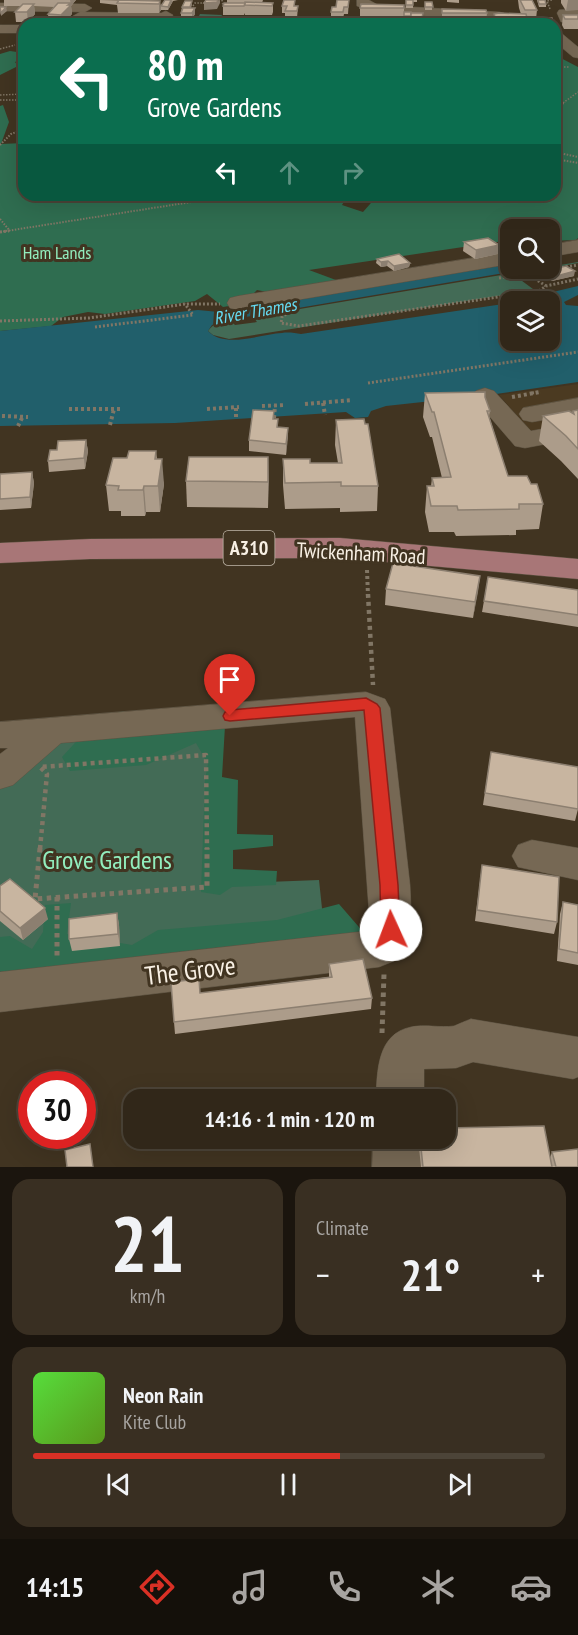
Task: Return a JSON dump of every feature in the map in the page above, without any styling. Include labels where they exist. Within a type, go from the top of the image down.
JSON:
[{"type":"main road","name":"Twickenham Road","points":[[0,553],[128,549],[340,548],[578,569]]},
{"type":"street","points":[[359,2],[376,9],[416,11],[471,8],[499,18]]},
{"type":"street","points":[[0,7],[165,17],[166,15]]},
{"type":"street","points":[[0,29],[18,28]]},
{"type":"street","points":[[563,35],[578,54]]},
{"type":"street","points":[[560,249],[578,246]]},
{"type":"street","points":[[238,303],[500,260]]},
{"type":"street","points":[[485,396],[525,440],[578,430]]},
{"type":"street","points":[[532,414],[578,406]]},
{"type":"street","points":[[0,735],[366,704],[372,708],[389,885],[391,930],[379,948]]},
{"type":"street","points":[[0,775],[50,732]]},
{"type":"street","points":[[532,856],[578,864]]},
{"type":"street","name":"The Grove","points":[[0,992],[379,948]]},
{"type":"street","points":[[400,1089],[401,1062],[412,1048],[456,1047],[471,1040],[573,1058]]},
{"type":"street","points":[[397,1167],[398,1149]]},
{"type":"path","points":[[190,3],[194,0]]},
{"type":"path","points":[[222,0],[223,7],[229,6]]},
{"type":"path","points":[[547,1],[552,0]]},
{"type":"path","points":[[193,6],[195,3],[212,3]]},
{"type":"path","points":[[0,50],[16,44]]},
{"type":"path","points":[[561,105],[578,92]]},
{"type":"path","points":[[0,94],[18,94]]},
{"type":"path","points":[[0,100],[18,100]]},
{"type":"path","points":[[0,145],[11,134],[18,131]]},
{"type":"path","points":[[561,153],[578,157]]},
{"type":"path","points":[[561,160],[578,163]]},
{"type":"path","points":[[0,232],[198,201]]},
{"type":"path","points":[[0,219],[10,231]]},
{"type":"path","points":[[566,267],[572,271]]},
{"type":"path","points":[[536,279],[546,286]]},
{"type":"path","points":[[286,314],[282,317],[281,323],[299,326],[517,295],[578,279]]},
{"type":"path","points":[[0,321],[89,318],[185,304],[238,303]]},
{"type":"path","points":[[96,327],[193,315],[185,304]]},
{"type":"path","points":[[368,383],[578,352]]},
{"type":"path","points":[[305,404],[352,400]]},
{"type":"path","points":[[323,403],[325,415]]},
{"type":"path","points":[[262,406],[286,405]]},
{"type":"path","points":[[274,418],[275,406]]},
{"type":"path","points":[[207,409],[237,407],[236,420]]},
{"type":"path","points":[[110,425],[114,409]]},
{"type":"path","points":[[69,410],[121,409]]},
{"type":"path","points":[[2,416],[26,416],[18,426]]},
{"type":"path","points":[[366,551],[374,695],[366,704]]},
{"type":"path","points":[[206,755],[207,887],[57,897],[35,899],[47,774],[40,766],[206,755]]},
{"type":"path","points":[[57,897],[58,986]]},
{"type":"path","points":[[379,948],[384,962],[381,1042]]},
{"type":"shaded area","points":[[578,384],[578,433],[539,440],[499,395]]},
{"type":"green space","points":[[200,14],[222,15],[220,18],[198,18]]},
{"type":"green space","points":[[10,51],[18,52],[18,61],[15,62],[18,66],[0,75],[0,54]]},
{"type":"green space","name":"Ham Lands","points":[[561,58],[578,67],[578,238],[576,240],[560,241],[560,219],[500,219],[500,241],[309,270],[344,283],[282,295],[257,290],[243,304],[223,307],[207,294],[195,301],[105,314],[88,312],[63,317],[51,326],[0,331],[0,106],[3,105],[9,122],[1,144],[18,143],[18,201],[344,201],[342,205],[363,212],[373,201],[561,201]]},
{"type":"green space","points":[[500,275],[500,279],[519,279],[533,289],[500,291],[500,296],[229,339],[213,335],[208,331],[215,324],[227,320],[235,325],[257,322],[253,317]]},
{"type":"green space","points":[[124,711],[131,719],[225,726],[222,777],[238,780],[237,834],[273,835],[273,846],[233,850],[233,869],[277,871],[276,885],[232,887],[220,895],[201,892],[205,780],[208,764],[196,743],[146,765],[70,771],[62,757],[97,719]]},
{"type":"green space","name":"Grove Gardens","points":[[211,725],[214,884],[319,880],[326,946],[0,983],[0,784],[67,737]]},
{"type":"green space","points":[[71,903],[67,934],[132,945],[158,930],[277,920],[339,904],[365,934],[0,986],[0,937],[10,936],[32,949],[43,932],[45,905]]},
{"type":"water","name":"River Thames","points":[[500,266],[500,274],[222,321],[212,325],[208,331],[215,336],[233,340],[284,333],[301,334],[500,304],[500,351],[560,351],[560,291],[557,291],[578,286],[578,295],[564,302],[566,305],[578,306],[578,382],[386,406],[371,411],[368,417],[355,418],[346,412],[175,423],[0,426],[0,331],[198,310],[219,312]]},
{"type":"building","points":[[119,0],[160,1],[159,4],[117,3]]},
{"type":"building","points":[[165,0],[171,0],[168,7],[161,6]]},
{"type":"building","points":[[206,0],[218,0],[204,3]]},
{"type":"building","points":[[284,0],[295,0],[294,6],[298,6],[297,11],[285,11],[287,6],[282,6]]},
{"type":"building","points":[[337,0],[349,0],[348,7],[344,7],[343,12],[331,12],[332,7],[336,7]]},
{"type":"building","points":[[406,0],[413,0],[413,5],[406,5]]},
{"type":"building","points":[[520,0],[532,0],[537,10],[525,10]]},
{"type":"building","points":[[538,0],[545,0],[546,4],[539,4]]},
{"type":"building","points":[[185,1],[192,1],[190,7],[182,7]]},
{"type":"building","points":[[245,2],[273,3],[272,6],[245,5]]},
{"type":"building","points":[[425,2],[432,2],[433,7],[425,7]]},
{"type":"building","points":[[58,3],[71,3],[68,5],[71,5],[61,15],[48,14]]},
{"type":"building","points":[[224,3],[245,3],[244,6],[223,6]]},
{"type":"building","points":[[23,4],[34,4],[27,12],[15,12]]},
{"type":"building","points":[[361,4],[404,5],[404,8],[360,8]]},
{"type":"building","points":[[183,8],[195,8],[192,13],[181,13]]},
{"type":"building","points":[[442,9],[486,10],[487,13],[442,13]]},
{"type":"building","points":[[404,12],[411,12],[411,16],[404,16]]},
{"type":"building","points":[[411,13],[423,13],[422,18],[411,18]]},
{"type":"building","points":[[494,14],[526,14],[527,18],[495,17]]},
{"type":"building","points":[[563,15],[578,15],[578,19],[565,19]]},
{"type":"building","points":[[488,238],[499,245],[476,250],[464,242]]},
{"type":"building","points":[[399,254],[410,263],[394,266],[388,261],[381,262],[377,259]]},
{"type":"building","points":[[566,266],[575,271],[560,275],[560,267]]},
{"type":"building","points":[[485,392],[490,411],[487,411],[508,476],[527,476],[531,484],[537,484],[543,504],[519,504],[519,509],[458,510],[457,506],[431,506],[427,486],[434,486],[432,478],[451,477],[434,412],[432,412],[425,393]]},
{"type":"building","points":[[253,410],[274,411],[273,419],[278,419],[277,427],[288,428],[286,444],[249,440]]},
{"type":"building","points":[[578,410],[578,449],[543,416],[569,411],[574,414],[573,411]]},
{"type":"building","points":[[364,419],[365,424],[368,424],[378,486],[341,486],[341,482],[285,483],[283,459],[310,459],[310,463],[342,463],[336,420]]},
{"type":"building","points":[[86,440],[84,458],[48,461],[50,450],[57,450],[58,441]]},
{"type":"building","points":[[129,451],[156,451],[155,459],[162,459],[158,486],[144,486],[143,490],[118,490],[119,486],[106,485],[113,458],[127,458]]},
{"type":"building","points":[[189,457],[268,457],[268,482],[186,481]]},
{"type":"building","points":[[32,472],[30,497],[0,499],[0,474]]},
{"type":"building","points":[[393,563],[480,576],[475,602],[386,589]]},
{"type":"building","points":[[488,577],[578,590],[578,615],[484,601]]},
{"type":"building","points":[[491,752],[578,767],[578,809],[485,793]]},
{"type":"building","points":[[482,865],[559,877],[557,922],[477,910]]},
{"type":"building","points":[[10,879],[45,908],[20,928],[0,911],[0,886]]},
{"type":"building","points":[[563,902],[578,905],[578,953],[559,949]]},
{"type":"building","points":[[117,913],[118,934],[69,939],[69,919]]},
{"type":"building","points":[[363,959],[372,998],[174,1022],[171,982],[199,979],[200,993],[332,977],[329,964]]},
{"type":"building","points":[[544,1126],[552,1167],[423,1167],[421,1149],[456,1149],[456,1128]]},
{"type":"building","points":[[91,1149],[93,1167],[67,1167],[65,1150]]},
{"type":"building","points":[[578,1149],[578,1167],[556,1167],[552,1152]]},
{"type":"route","points":[[230,716],[366,704],[372,708],[389,885],[391,930]]}]
